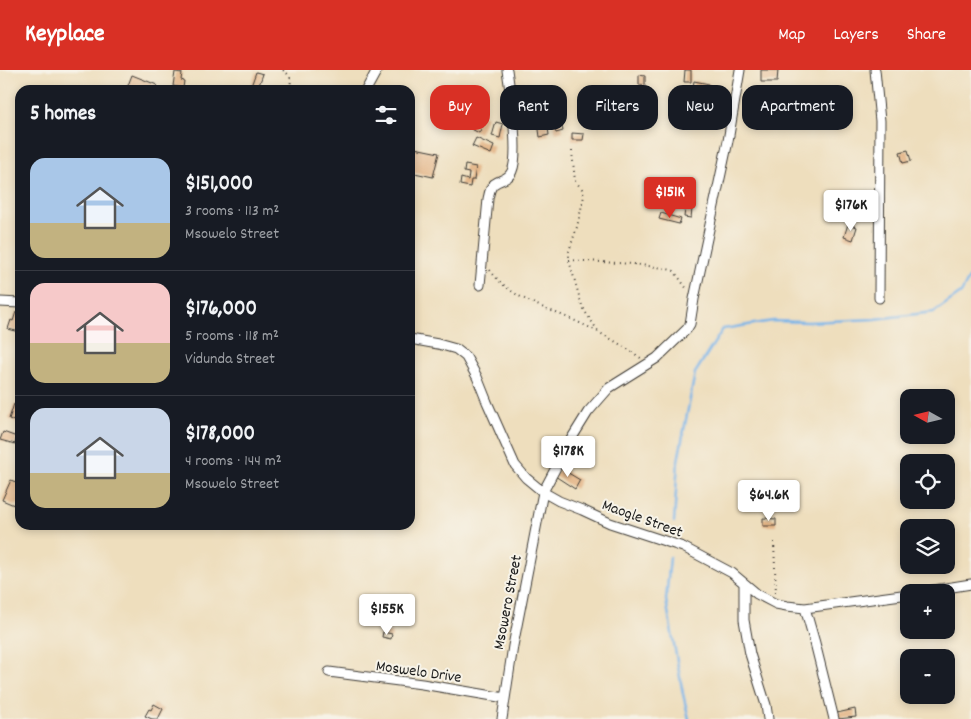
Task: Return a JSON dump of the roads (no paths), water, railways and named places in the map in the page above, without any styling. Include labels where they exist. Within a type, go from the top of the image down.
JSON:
[{"type":"street","points":[[369,85],[377,70]]},
{"type":"street","points":[[480,285],[488,198],[494,184],[505,179],[514,169],[514,138],[507,70]]},
{"type":"street","name":"Msowero Street","points":[[502,719],[543,492],[588,412],[609,388],[656,358],[690,324],[728,141],[740,70]]},
{"type":"street","points":[[875,70],[880,121],[879,298]]},
{"type":"street","points":[[0,302],[15,303]]},
{"type":"street","name":"Maogle Street","points":[[415,340],[456,349],[466,356],[515,465],[526,478],[543,492],[559,501],[610,523],[683,547],[732,572],[758,594],[776,604],[805,608],[900,595]]},
{"type":"street","points":[[744,583],[744,620],[750,654],[766,704],[768,719]]},
{"type":"street","points":[[955,587],[971,584]]},
{"type":"street","points":[[805,608],[816,643],[834,719]]},
{"type":"street","name":"Moswelo Drive","points":[[329,672],[422,684],[505,698]]},
{"type":"waterway","points":[[674,522],[678,461],[695,373],[723,329],[773,321],[808,322],[875,319],[934,312],[961,293],[971,275]]},
{"type":"waterway","points":[[670,557],[666,600],[689,719]]}]
